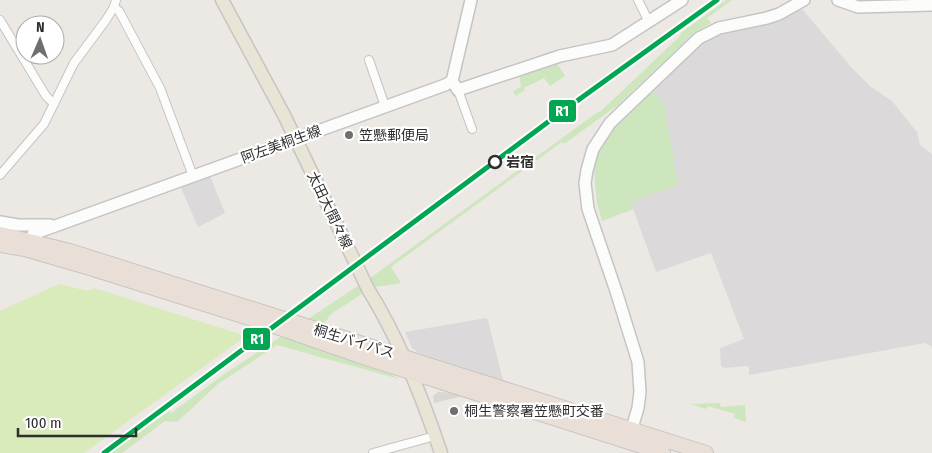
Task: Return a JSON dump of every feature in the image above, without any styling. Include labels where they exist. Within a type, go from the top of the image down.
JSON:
[{"type":"highway","name":"桐生バイパス","points":[[0,234],[70,251],[270,320]]},
{"type":"highway","name":"桐生バイパス","points":[[0,245],[58,258],[300,329],[403,356],[629,436],[663,453]]},
{"type":"highway","name":"桐生バイパス","points":[[300,329],[409,371],[629,436],[706,453]]},
{"type":"main road","name":"太田大間々線","points":[[222,0],[296,139],[368,289],[384,314],[403,356],[441,453]]},
{"type":"street","points":[[471,0],[455,86],[472,128]]},
{"type":"street","points":[[638,0],[649,22]]},
{"type":"street","name":"阿左美桐生線","points":[[32,234],[445,85],[455,86],[560,56],[612,45],[682,0]]},
{"type":"street","points":[[629,436],[638,408],[640,392],[638,362],[588,208],[585,183],[593,149],[610,123],[699,38],[712,30],[728,25],[779,14],[804,0]]},
{"type":"street","points":[[838,0],[858,8],[932,5]]},
{"type":"street","points":[[0,175],[41,129],[77,59],[116,4]]},
{"type":"street","points":[[116,4],[160,88],[193,176]]},
{"type":"street","points":[[0,20],[46,96],[54,104]]},
{"type":"street","points":[[369,60],[385,106]]},
{"type":"street","points":[[0,222],[32,225],[59,224]]},
{"type":"street","points":[[372,453],[435,436]]},
{"type":"shaded area","points":[[799,10],[803,10],[851,67],[870,86],[892,101],[917,132],[920,145],[932,154],[932,347],[925,343],[749,375],[749,368],[747,366],[724,368],[721,366],[720,348],[744,339],[711,253],[656,272],[633,209],[602,221],[597,203],[594,169],[599,151],[610,132],[699,44],[713,35],[784,18]]},
{"type":"shaded area","points":[[210,176],[225,213],[198,227],[181,188]]},
{"type":"shaded area","points":[[486,318],[503,380],[419,353],[412,348],[405,332]]},
{"type":"shaded area","points":[[438,392],[456,393],[462,396],[434,403],[433,396]]},
{"type":"green space","points":[[726,0],[732,0],[707,18],[711,23],[695,32],[618,105],[564,144],[562,142],[391,267],[401,283],[376,287],[374,284],[362,290],[362,294],[331,314],[324,324],[311,320],[287,338],[390,373],[399,379],[277,345],[218,384],[177,422],[165,421],[122,453],[111,453],[169,411],[171,413],[226,373],[373,276],[600,112],[681,33]]},
{"type":"green space","points":[[556,62],[565,76],[550,86],[544,78],[524,88],[525,90],[516,96],[513,91],[521,87],[519,73]]},
{"type":"green space","points":[[649,92],[653,92],[664,103],[678,185],[632,202],[633,209],[602,221],[595,178],[601,148],[619,122]]},
{"type":"green space","points":[[59,284],[87,291],[94,288],[246,336],[84,453],[0,453],[0,311]]},
{"type":"green space","points":[[720,403],[721,407],[745,405],[746,422],[734,418],[735,414],[708,406],[706,409],[691,404]]},
{"type":"transit line","name":"R1","points":[[104,453],[552,119],[717,0]]},
{"type":"place","name":"笠懸郵便局","points":[[349,135]]},
{"type":"place","name":"岩宿","points":[[495,162]]},
{"type":"place","name":"桐生警察署笠懸町交番","points":[[454,411]]}]
